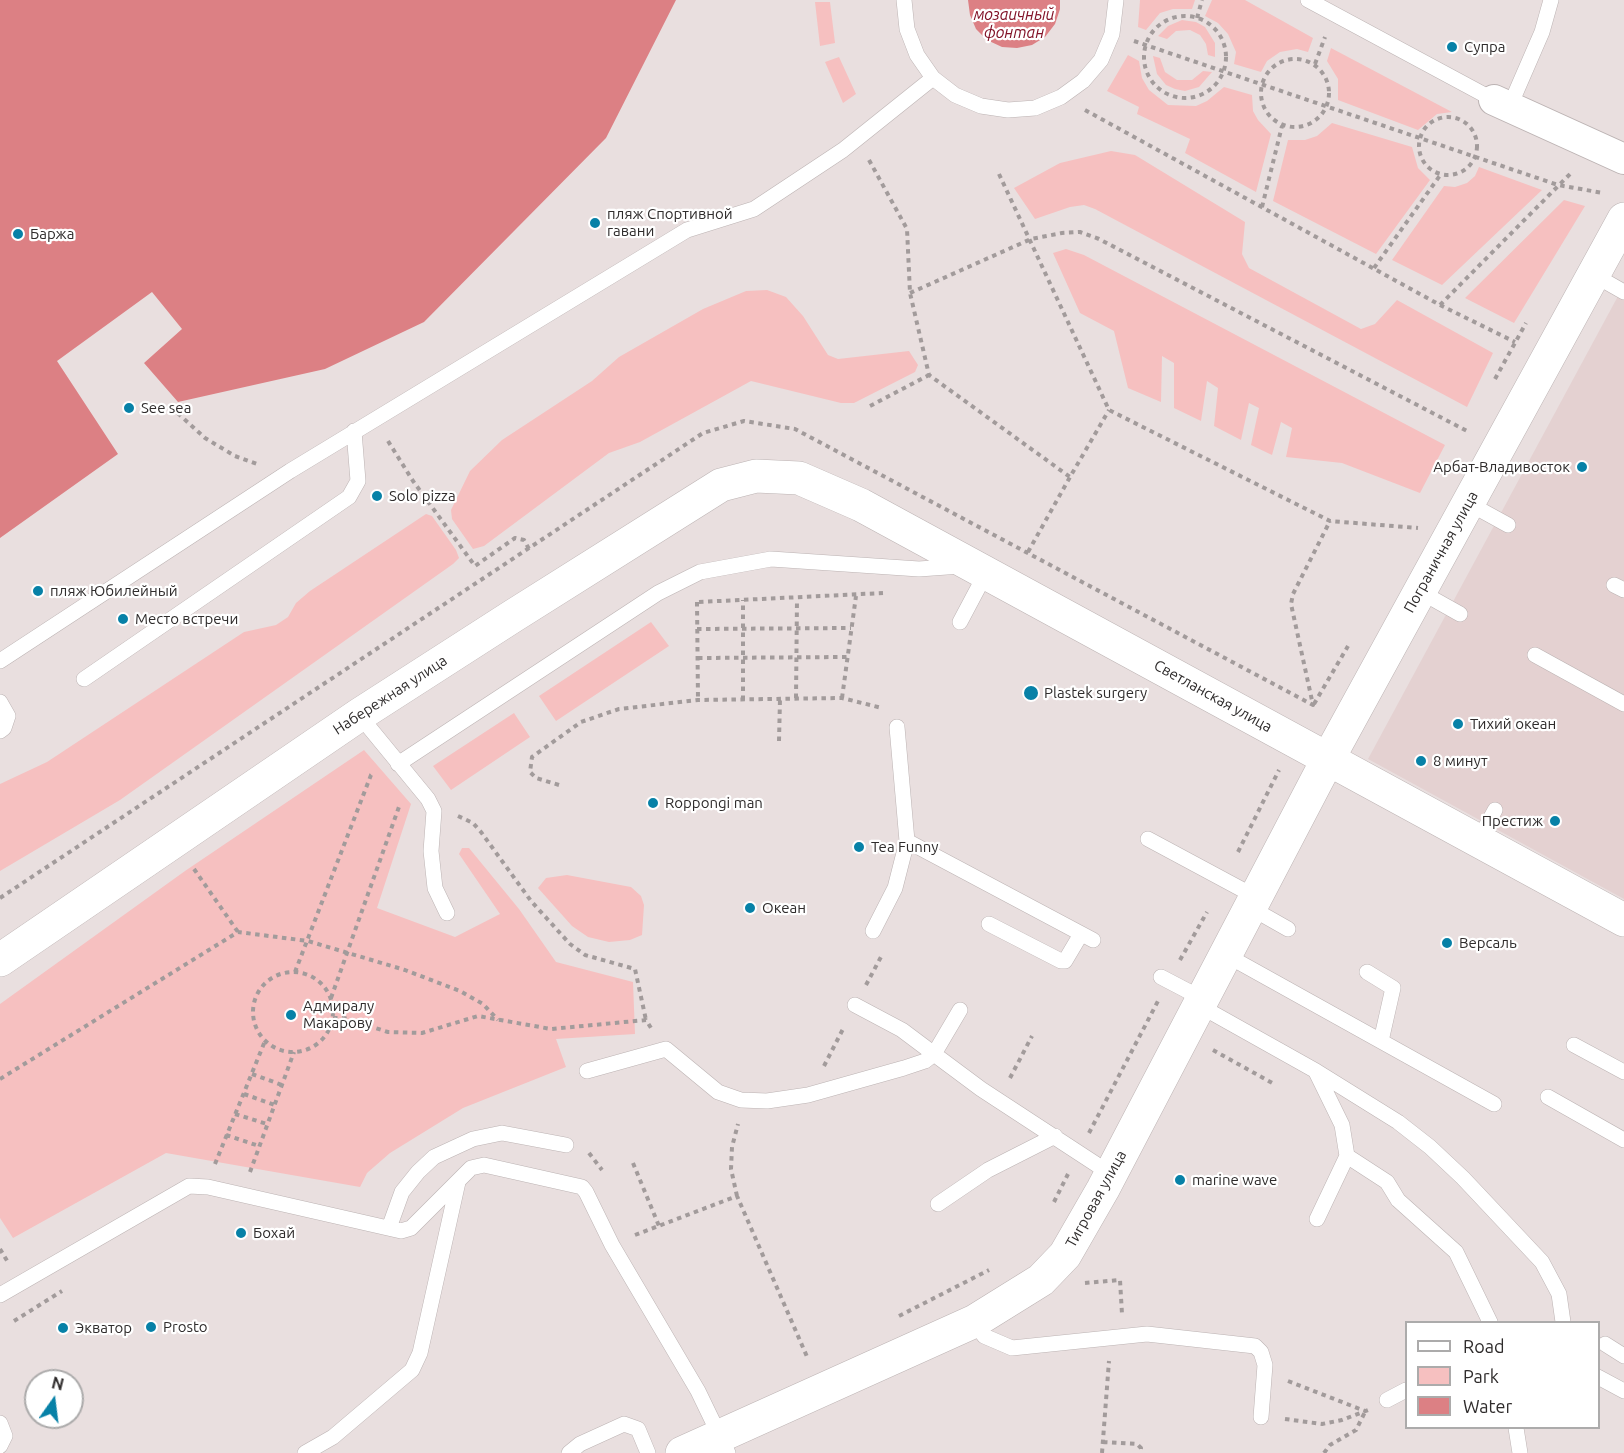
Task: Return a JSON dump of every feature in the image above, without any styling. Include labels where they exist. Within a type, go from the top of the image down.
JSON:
[{"type":"main road","name":"Пограничная улица","points":[[1328,759],[1594,275],[1619,223]]},
{"type":"main road","name":"Набережная улица","points":[[0,960],[359,715],[721,484],[756,476],[799,478]]},
{"type":"main road","name":"Светланская улица","points":[[799,478],[861,505],[1624,920]]},
{"type":"main road","name":"Тигровая улица","points":[[682,1453],[724,1444],[975,1321],[1041,1280],[1065,1255],[1202,1003],[1328,759]]},
{"type":"street","points":[[1502,104],[1611,154]]},
{"type":"lane","points":[[904,0],[907,30],[917,55],[933,78],[955,95],[981,106],[1008,110],[1035,108],[1061,98],[1083,81],[1095,67],[1112,34],[1116,0]]},
{"type":"lane","points":[[1308,0],[1502,104],[1542,32],[1551,0]]},
{"type":"lane","points":[[0,661],[290,471],[687,230],[754,209],[857,139],[933,78]]},
{"type":"lane","points":[[1594,275],[1624,292]]},
{"type":"lane","points":[[84,679],[349,497],[358,481],[354,431]]},
{"type":"lane","points":[[1468,503],[1508,525]]},
{"type":"lane","points":[[398,764],[662,591],[700,572],[771,559],[919,569],[980,569],[960,622]]},
{"type":"lane","points":[[1419,591],[1460,614]]},
{"type":"lane","points":[[1535,655],[1624,704]]},
{"type":"lane","points":[[0,702],[8,716],[4,728],[0,731]]},
{"type":"lane","points":[[359,715],[428,799],[434,811],[431,851],[435,888],[447,913]]},
{"type":"lane","points":[[873,931],[895,888],[907,841],[897,727]]},
{"type":"lane","points":[[1478,841],[1495,810]]},
{"type":"lane","points":[[1148,839],[1224,880],[1288,929]]},
{"type":"lane","points":[[907,841],[1087,937],[1065,961],[1061,961],[989,924]]},
{"type":"lane","points":[[1226,955],[1494,1104]]},
{"type":"lane","points":[[1367,972],[1393,988],[1381,1041]]},
{"type":"lane","points":[[1165,979],[1398,1122],[1463,1178],[1542,1262],[1559,1294],[1563,1321]]},
{"type":"lane","points":[[855,1005],[902,1030],[998,1100],[1111,1174]]},
{"type":"lane","points":[[587,1071],[666,1049],[718,1092],[741,1100],[778,1101],[904,1068],[934,1054],[960,1010]]},
{"type":"lane","points":[[1574,1045],[1624,1072]]},
{"type":"lane","points":[[1316,1071],[1342,1125],[1347,1156],[1317,1219]]},
{"type":"lane","points":[[1548,1096],[1624,1140]]},
{"type":"lane","points":[[389,1228],[402,1192],[418,1172],[434,1157],[472,1138],[502,1133],[566,1145]]},
{"type":"lane","points":[[939,1204],[988,1170],[1055,1136]]},
{"type":"lane","points":[[1347,1156],[1387,1182],[1398,1200],[1456,1252],[1489,1321]]},
{"type":"lane","points":[[0,1295],[189,1186],[208,1187],[401,1231],[411,1228],[471,1168],[484,1165],[582,1187],[591,1198],[612,1245],[698,1391],[724,1444]]},
{"type":"lane","points":[[305,1453],[333,1437],[412,1370],[423,1342],[458,1182]]},
{"type":"lane","points":[[975,1321],[984,1336],[1012,1348],[1147,1334],[1248,1344],[1261,1352],[1265,1365],[1261,1417]]},
{"type":"lane","points":[[1605,1344],[1624,1356]]},
{"type":"lane","points":[[1600,1378],[1624,1391]]},
{"type":"lane","points":[[1387,1400],[1405,1391]]},
{"type":"lane","points":[[0,1423],[5,1436],[0,1446]]},
{"type":"lane","points":[[569,1453],[580,1444],[624,1424],[638,1429],[648,1453]]},
{"type":"lane","points":[[1515,1429],[1520,1453]]},
{"type":"path","points":[[1197,18],[1202,0]]},
{"type":"path","points":[[1184,16],[1197,18],[1213,27],[1220,36],[1226,55],[1223,72],[1207,92],[1186,98],[1166,93],[1150,79],[1144,58],[1146,46],[1155,29],[1163,22],[1184,16]]},
{"type":"path","points":[[1112,34],[1558,185],[1619,223]]},
{"type":"path","points":[[1292,59],[1315,64],[1326,78],[1329,91],[1326,107],[1318,119],[1304,127],[1282,126],[1264,111],[1260,96],[1261,85],[1266,74],[1278,64],[1292,59]]},
{"type":"path","points":[[1061,98],[1440,305],[1515,342]]},
{"type":"path","points":[[1454,118],[1472,130],[1476,142],[1475,157],[1461,172],[1441,174],[1424,163],[1420,157],[1420,139],[1424,130],[1434,121],[1454,118]]},
{"type":"path","points":[[1262,207],[1282,126]]},
{"type":"path","points":[[857,139],[907,229],[910,294],[929,375],[1070,477]]},
{"type":"path","points":[[1440,305],[1558,185],[1611,154]]},
{"type":"path","points":[[999,174],[1109,410],[1330,521],[1419,528]]},
{"type":"path","points":[[1374,268],[1441,174]]},
{"type":"path","points":[[910,294],[1031,239],[1080,232],[1099,239],[1467,431]]},
{"type":"path","points":[[870,406],[929,375]]},
{"type":"path","points":[[171,407],[205,438],[235,456],[270,469],[290,471]]},
{"type":"path","points":[[1028,552],[1109,410]]},
{"type":"path","points":[[375,420],[413,481],[475,566],[515,538],[524,540],[529,549]]},
{"type":"path","points":[[1311,688],[1291,604],[1293,594],[1330,521]]},
{"type":"path","points":[[0,898],[163,788],[488,577]]},
{"type":"path","points":[[662,591],[690,602],[856,596],[842,698]]},
{"type":"path","points":[[796,599],[796,698]]},
{"type":"path","points":[[743,600],[743,700]]},
{"type":"path","points":[[697,602],[698,700]]},
{"type":"path","points":[[697,629],[851,628]]},
{"type":"path","points":[[698,658],[847,657]]},
{"type":"path","points":[[559,785],[536,778],[530,772],[532,757],[581,722],[619,710],[698,700],[842,698],[879,706],[897,727]]},
{"type":"path","points":[[779,741],[780,699]]},
{"type":"path","points":[[1224,880],[1281,767],[1275,764]]},
{"type":"path","points":[[295,972],[371,775]]},
{"type":"path","points":[[331,999],[317,980],[295,972],[268,980],[256,996],[253,1015],[259,1034],[274,1047],[294,1052],[320,1042],[330,1027],[333,1018],[331,999],[402,798]]},
{"type":"path","points":[[434,821],[462,816],[473,823],[531,901],[570,944],[585,955],[635,969],[646,1020]]},
{"type":"path","points":[[191,866],[237,932]]},
{"type":"path","points":[[1049,1212],[1165,979],[1203,919]]},
{"type":"path","points":[[0,1080],[237,932],[308,941],[348,952],[460,991],[483,1004],[498,1020]]},
{"type":"path","points":[[863,990],[881,957]]},
{"type":"path","points":[[333,1018],[344,1018],[388,1032],[422,1033],[478,1016],[551,1029],[633,1023]]},
{"type":"path","points":[[998,1100],[1032,1036]]},
{"type":"path","points":[[221,1149],[266,1041]]},
{"type":"path","points":[[1204,1045],[1274,1084]]},
{"type":"path","points":[[254,1161],[294,1052]]},
{"type":"path","points":[[252,1074],[282,1085]]},
{"type":"path","points":[[244,1094],[275,1105]]},
{"type":"path","points":[[741,1100],[731,1158],[731,1177],[737,1196],[809,1361],[819,1356]]},
{"type":"path","points":[[235,1114],[267,1124]]},
{"type":"path","points":[[226,1135],[259,1146]]},
{"type":"path","points":[[633,1162],[659,1226]]},
{"type":"path","points":[[612,1245],[737,1196]]},
{"type":"path","points":[[893,1319],[998,1265]]},
{"type":"path","points":[[1092,1283],[1120,1280],[1117,1336],[1102,1453]]},
{"type":"path","points":[[14,1321],[72,1284]]},
{"type":"path","points":[[1265,1365],[1288,1381],[1365,1411]]},
{"type":"path","points":[[1261,1417],[1322,1424],[1365,1411]]},
{"type":"path","points":[[1324,1453],[1330,1445],[1356,1430],[1365,1411]]},
{"type":"path","points":[[1103,1442],[1137,1444],[1141,1448],[1140,1453]]},
{"type":"shaded area","points":[[1624,285],[1624,899],[1368,759]]},
{"type":"green space","points":[[1140,0],[1195,0],[1192,9],[1173,9],[1160,13],[1146,30],[1138,27]]},
{"type":"green space","points":[[1212,0],[1245,0],[1313,38],[1308,52],[1297,49],[1280,52],[1267,61],[1261,72],[1234,64],[1236,52],[1228,34],[1218,23],[1205,16]]},
{"type":"green space","points":[[815,2],[830,2],[835,43],[820,46]]},
{"type":"green space","points":[[1182,20],[1196,22],[1205,27],[1215,43],[1215,57],[1208,55],[1206,44],[1200,35],[1190,30],[1176,31],[1167,39],[1158,36],[1168,26]]},
{"type":"green space","points":[[1331,48],[1452,112],[1437,114],[1418,130],[1338,100],[1338,79],[1327,61]]},
{"type":"green space","points":[[1128,55],[1139,61],[1142,78],[1149,90],[1168,105],[1196,106],[1207,101],[1224,87],[1252,95],[1253,111],[1271,134],[1256,192],[1185,153],[1190,139],[1137,114],[1139,107],[1107,91]]},
{"type":"green space","points":[[1153,56],[1160,58],[1165,72],[1177,80],[1192,80],[1203,71],[1212,72],[1199,87],[1185,91],[1175,89],[1166,85],[1157,74]]},
{"type":"green space","points":[[839,57],[856,94],[843,103],[825,62]]},
{"type":"green space","points":[[1332,123],[1412,147],[1418,168],[1430,180],[1376,254],[1273,201],[1288,140],[1305,140],[1317,136]]},
{"type":"green space","points":[[1111,151],[1135,155],[1245,222],[1242,254],[1249,268],[1361,329],[1375,324],[1397,300],[1493,353],[1467,407],[1095,209],[1084,205],[1070,207],[1035,219],[1014,188],[1060,163]]},
{"type":"green space","points":[[1479,167],[1542,190],[1442,285],[1392,260],[1444,186],[1455,187],[1467,183],[1475,176]]},
{"type":"green space","points":[[1564,200],[1585,206],[1514,323],[1465,298]]},
{"type":"green space","points":[[1066,249],[1084,255],[1445,445],[1420,493],[1342,463],[1286,457],[1292,428],[1281,422],[1272,455],[1251,445],[1259,408],[1249,403],[1241,440],[1214,426],[1218,388],[1207,381],[1201,421],[1174,408],[1174,363],[1162,356],[1161,402],[1128,388],[1114,331],[1080,313],[1053,253]]},
{"type":"green space","points":[[767,290],[786,297],[803,316],[828,355],[838,359],[909,351],[918,365],[915,372],[854,403],[841,403],[751,381],[640,442],[609,453],[484,546],[473,549],[452,519],[451,510],[470,471],[502,440],[592,381],[619,357],[703,309],[746,291]]},
{"type":"green space","points":[[426,514],[432,516],[456,550],[459,558],[453,564],[120,800],[0,871],[0,784],[47,762],[244,632],[276,625],[288,617],[296,603],[310,591]]},
{"type":"green space","points":[[651,622],[669,646],[556,721],[539,696]]},
{"type":"green space","points":[[514,713],[530,737],[451,790],[433,766]]},
{"type":"green space","points":[[364,750],[411,804],[377,908],[455,937],[500,914],[459,854],[462,848],[469,848],[519,909],[556,962],[633,982],[635,1034],[556,1039],[566,1067],[463,1108],[390,1153],[367,1173],[360,1187],[166,1153],[13,1238],[0,1218],[0,1004],[185,871]]},
{"type":"green space","points":[[567,875],[631,887],[641,896],[644,905],[642,935],[630,940],[609,942],[588,937],[572,926],[538,888],[546,878]]},
{"type":"water","points":[[0,0],[676,0],[606,138],[424,322],[325,369],[178,402],[144,363],[182,329],[152,292],[57,361],[118,454],[0,538]]},
{"type":"water","name":"мозаичный фонтан","points":[[968,0],[1060,0],[1060,9],[1055,24],[1045,37],[1032,45],[1017,48],[1002,47],[987,40],[976,29],[970,15]]},
{"type":"place","name":"Супра","points":[[1452,47]]},
{"type":"place","name":"пляж Спортивной гавани","points":[[595,223]]},
{"type":"place","name":"Баржа","points":[[18,234]]},
{"type":"place","name":"See sea","points":[[129,408]]},
{"type":"place","name":"Арбат-Владивосток","points":[[1582,467]]},
{"type":"place","name":"Solo pizza","points":[[377,496]]},
{"type":"place","name":"пляж Юбилейный","points":[[38,591]]},
{"type":"place","name":"Место встречи","points":[[123,619]]},
{"type":"place","name":"Plastek surgery","points":[[1031,693]]},
{"type":"place","name":"Тихий океан","points":[[1458,724]]},
{"type":"place","name":"8 минут","points":[[1421,761]]},
{"type":"place","name":"Roppongi man","points":[[653,803]]},
{"type":"place","name":"Престиж","points":[[1555,821]]},
{"type":"place","name":"Tea Funny","points":[[859,847]]},
{"type":"place","name":"Океан","points":[[750,908]]},
{"type":"place","name":"Версаль","points":[[1447,943]]},
{"type":"place","name":"Адмиралу Макарову","points":[[291,1015]]},
{"type":"place","name":"marine wave","points":[[1180,1180]]},
{"type":"place","name":"Бохай","points":[[241,1233]]},
{"type":"place","name":"Prosto","points":[[151,1327]]},
{"type":"place","name":"Экватор","points":[[63,1328]]}]
